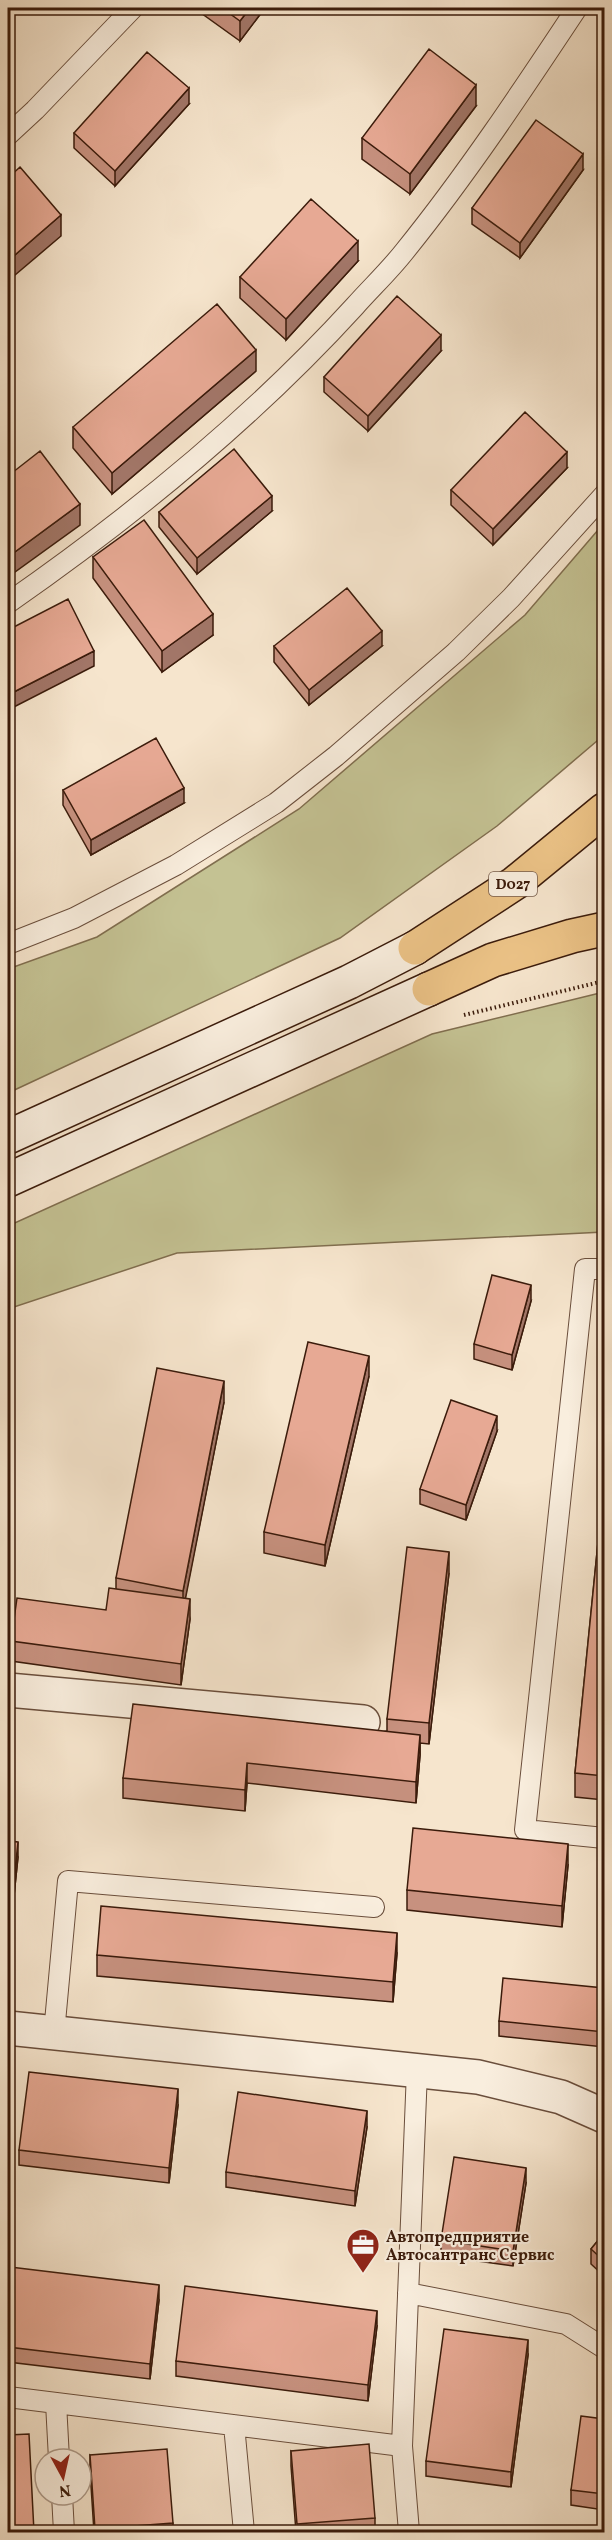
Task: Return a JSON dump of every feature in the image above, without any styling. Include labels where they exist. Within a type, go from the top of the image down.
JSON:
[{"type":"highway","name":"D027","points":[[415,948],[515,883],[604,810]]},
{"type":"highway","points":[[429,989],[493,960],[604,928]]},
{"type":"street","name":"D027","points":[[8,1137],[349,982],[415,948]]},
{"type":"street","points":[[8,1180],[429,989]]},
{"type":"street","points":[[8,1690],[363,1722]]},
{"type":"street","points":[[8,2028],[506,2082],[561,2097],[604,2116]]},
{"type":"lane","points":[[8,135],[35,111],[133,8]]},
{"type":"lane","points":[[8,603],[91,544],[182,471],[280,385],[403,253],[496,129],[577,8]]},
{"type":"lane","points":[[8,944],[74,918],[176,865],[276,803],[336,756],[456,652],[511,598],[604,495]]},
{"type":"lane","points":[[604,1269],[585,1269],[525,1830],[604,1838]]},
{"type":"lane","points":[[54,2033],[68,1881],[374,1907]]},
{"type":"lane","points":[[409,2532],[402,2446],[417,2071]]},
{"type":"lane","points":[[408,2293],[566,2324],[604,2348]]},
{"type":"lane","points":[[8,2397],[402,2446]]},
{"type":"lane","points":[[56,2403],[59,2447]]},
{"type":"lane","points":[[234,2425],[244,2532]]},
{"type":"lane","points":[[63,2507],[64,2532]]},
{"type":"shaded area","points":[[604,523],[604,735],[497,826],[340,938],[8,1093],[8,969],[97,937],[299,809],[525,615]]},
{"type":"shaded area","points":[[604,992],[604,1232],[177,1253],[8,1309],[8,1226],[432,1034]]},
{"type":"building","points":[[222,8],[250,8],[240,21]]},
{"type":"building","points":[[429,49],[476,85],[410,174],[362,138]]},
{"type":"building","points":[[147,52],[189,88],[115,171],[74,133]]},
{"type":"building","points":[[536,120],[583,154],[520,243],[472,208]]},
{"type":"building","points":[[20,167],[61,215],[8,261],[8,178]]},
{"type":"building","points":[[311,199],[358,241],[286,319],[240,277]]},
{"type":"building","points":[[397,296],[441,335],[368,416],[324,377]]},
{"type":"building","points":[[217,304],[256,350],[112,473],[73,427]]},
{"type":"building","points":[[525,412],[567,452],[493,529],[451,490]]},
{"type":"building","points":[[234,449],[272,496],[197,558],[159,512]]},
{"type":"building","points":[[40,451],[80,504],[8,557],[8,476]]},
{"type":"building","points":[[144,520],[213,614],[162,651],[93,557]]},
{"type":"building","points":[[347,588],[382,631],[309,690],[274,646]]},
{"type":"building","points":[[68,599],[94,651],[8,695],[8,630]]},
{"type":"building","points":[[156,738],[184,788],[91,840],[63,790]]},
{"type":"building","points":[[492,1275],[531,1285],[512,1355],[474,1344]]},
{"type":"building","points":[[308,1342],[369,1356],[325,1545],[264,1532]]},
{"type":"building","points":[[157,1368],[224,1381],[183,1591],[116,1578]]},
{"type":"building","points":[[451,1400],[497,1416],[466,1505],[420,1489]]},
{"type":"building","points":[[604,1482],[604,1776],[575,1773]]},
{"type":"building","points":[[407,1547],[449,1552],[429,1723],[387,1719]]},
{"type":"building","points":[[109,1588],[190,1599],[181,1664],[11,1641],[17,1598],[106,1610]]},
{"type":"building","points":[[133,1704],[420,1735],[416,1782],[247,1763],[245,1790],[123,1778]]},
{"type":"building","points":[[413,1828],[568,1844],[562,1906],[407,1890]]},
{"type":"building","points":[[8,1841],[18,1842],[12,1899],[8,1899]]},
{"type":"building","points":[[101,1906],[397,1933],[393,1982],[97,1955]]},
{"type":"building","points":[[503,1978],[604,1988],[604,2032],[499,2021]]},
{"type":"building","points":[[29,2072],[178,2089],[169,2168],[19,2150]]},
{"type":"building","points":[[238,2092],[367,2111],[355,2191],[226,2172]]},
{"type":"building","points":[[454,2157],[526,2168],[513,2251],[441,2240]]},
{"type":"building","points":[[604,2233],[604,2261],[591,2249]]},
{"type":"building","points":[[10,2267],[159,2285],[150,2364],[8,2347]]},
{"type":"building","points":[[185,2286],[377,2311],[368,2385],[176,2361]]},
{"type":"building","points":[[444,2329],[528,2340],[511,2472],[426,2461]]},
{"type":"building","points":[[581,2416],[604,2419],[604,2494],[571,2490]]},
{"type":"building","points":[[29,2434],[34,2532],[8,2532],[8,2435]]},
{"type":"building","points":[[369,2444],[375,2518],[297,2524],[291,2451]]},
{"type":"building","points":[[167,2449],[173,2523],[95,2529],[93,2455]]},
{"type":"place","name":"Автопредприятие Автосантранс Сервис","points":[[363,2274]]}]
